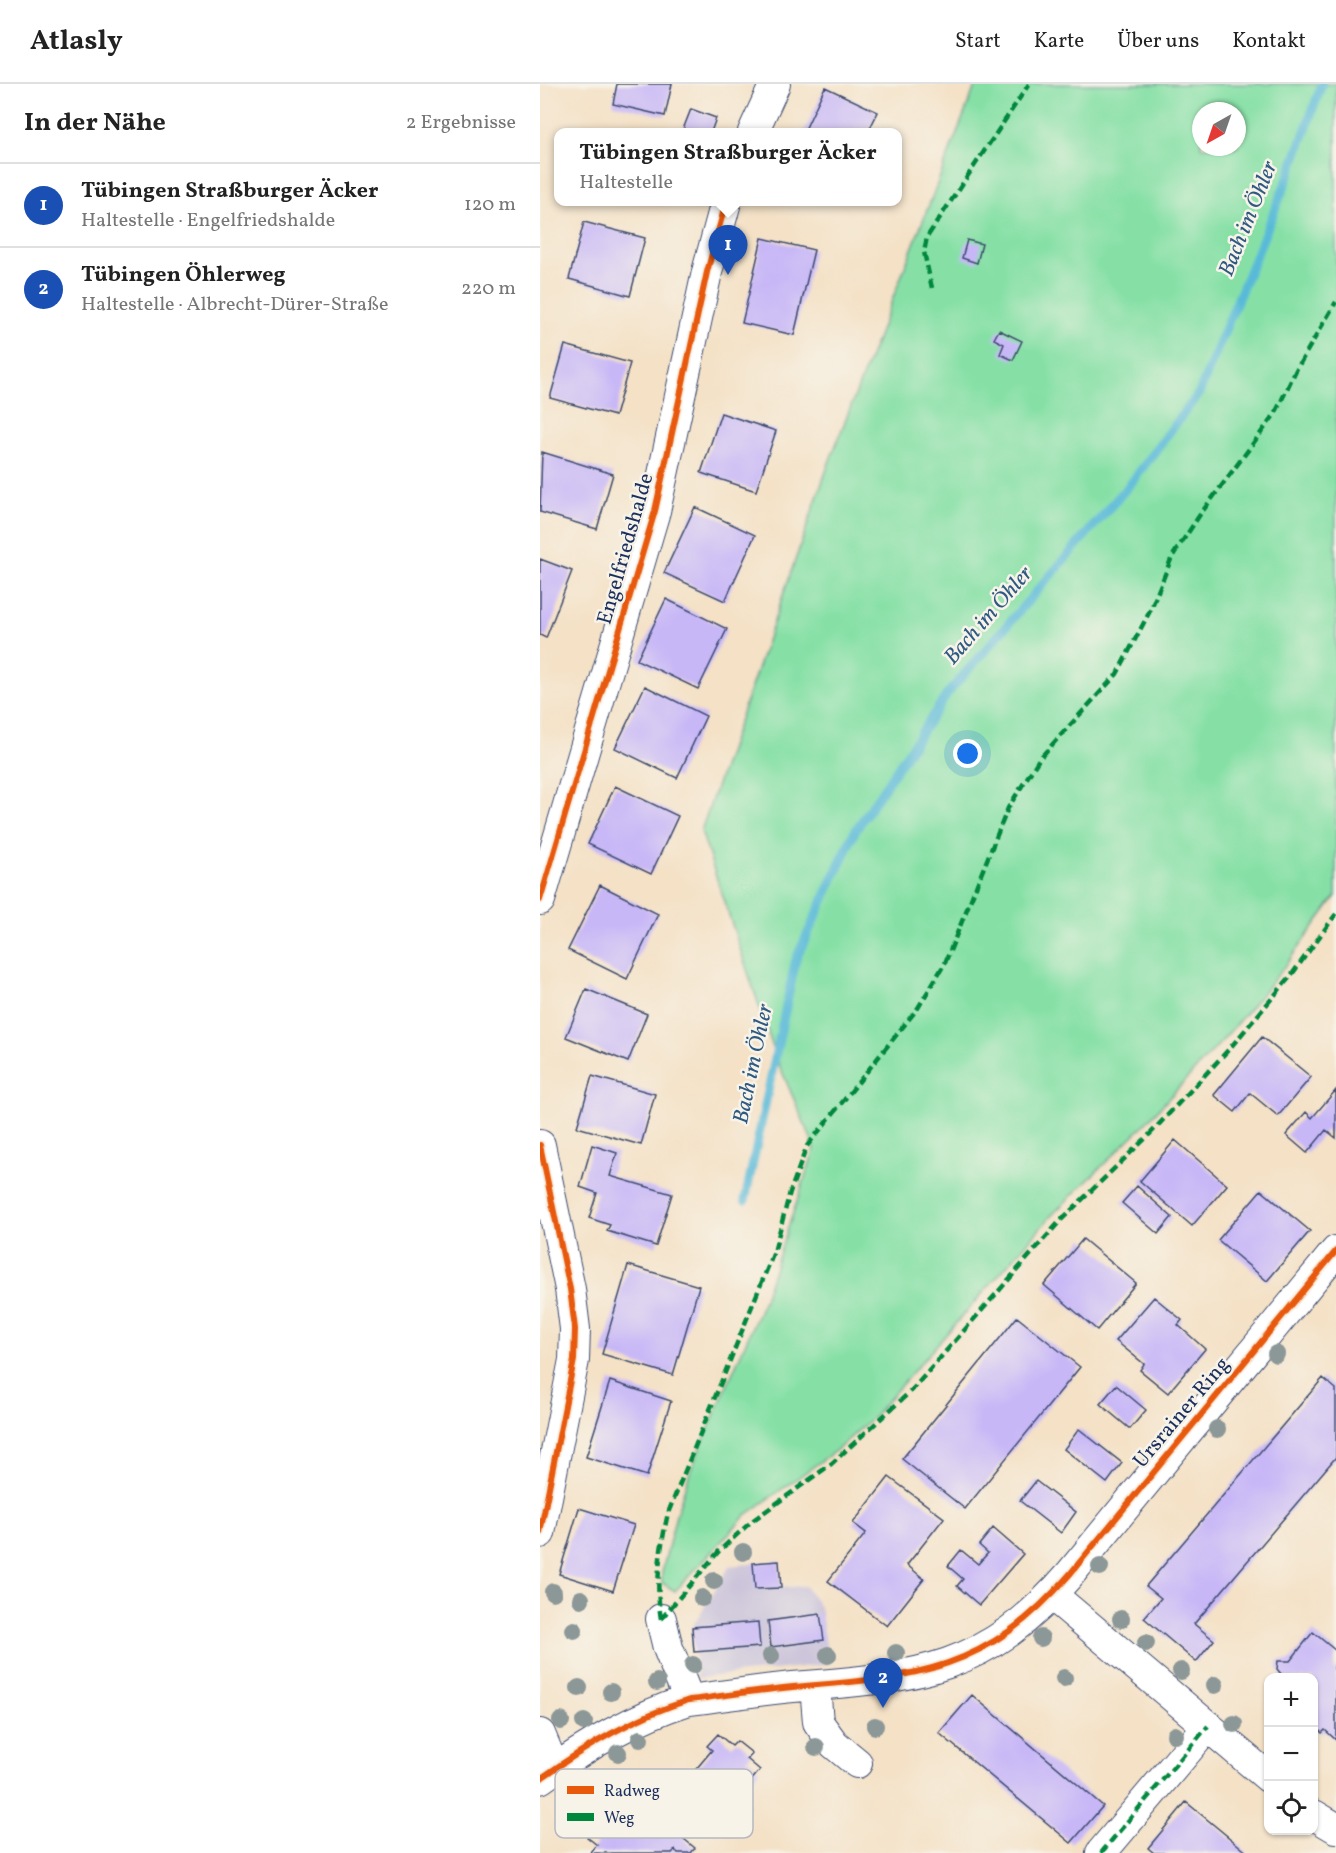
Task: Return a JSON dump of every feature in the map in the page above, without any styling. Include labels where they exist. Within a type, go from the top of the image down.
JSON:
[{"type":"street","points":[[755,128],[775,84]]},
{"type":"street","name":"Engelfriedshalde","points":[[540,900],[655,511],[709,263],[725,206]]},
{"type":"street","points":[[540,1145],[569,1279],[574,1329],[574,1360],[540,1533]]},
{"type":"street","name":"Ursrainer Ring","points":[[547,1774],[629,1722],[689,1700],[902,1677],[940,1668],[968,1656],[1023,1623],[1052,1595],[1323,1271],[1336,1251]]},
{"type":"street","points":[[1052,1595],[1264,1773]]},
{"type":"street","points":[[661,1619],[668,1648],[689,1700]]},
{"type":"street","points":[[815,1686],[818,1722],[834,1744],[857,1763]]},
{"type":"street","points":[[1101,1853],[1208,1726]]},
{"type":"street","points":[[540,1734],[547,1774]]},
{"type":"street","points":[[1318,1817],[1336,1828]]},
{"type":"shaded area","points":[[779,1561],[781,1588],[805,1586],[820,1607],[829,1664],[697,1678],[692,1627],[730,1566]]},
{"type":"green space","points":[[976,84],[1336,84],[1336,896],[1282,970],[1222,1041],[1142,1127],[1052,1215],[872,1418],[838,1449],[746,1515],[675,1591],[662,1583],[662,1572],[676,1515],[690,1472],[763,1302],[815,1148],[777,1060],[701,831],[830,460]]},
{"type":"building","points":[[617,84],[672,84],[665,116],[613,104]]},
{"type":"building","points":[[825,87],[878,112],[870,128],[806,128]]},
{"type":"building","points":[[691,109],[716,118],[712,128],[684,128]]},
{"type":"building","points":[[584,222],[645,238],[630,296],[569,279]]},
{"type":"building","points":[[762,238],[814,250],[794,335],[742,323]]},
{"type":"building","points":[[967,240],[982,244],[977,263],[962,258]]},
{"type":"building","points":[[999,330],[1022,341],[1013,360],[1000,354],[1004,344],[994,339]]},
{"type":"building","points":[[565,345],[630,363],[615,416],[550,398]]},
{"type":"building","points":[[721,413],[776,431],[756,491],[701,473]]},
{"type":"building","points":[[542,452],[613,474],[597,529],[540,512]]},
{"type":"building","points":[[695,507],[755,535],[725,601],[664,573]]},
{"type":"building","points":[[540,559],[572,571],[546,638],[540,635]]},
{"type":"building","points":[[666,599],[727,629],[698,689],[637,660]]},
{"type":"building","points":[[645,686],[706,716],[677,778],[615,748]]},
{"type":"building","points":[[615,786],[678,816],[651,874],[588,844]]},
{"type":"building","points":[[600,885],[658,914],[627,979],[568,950]]},
{"type":"building","points":[[586,989],[647,1014],[628,1062],[566,1037]]},
{"type":"building","points":[[1262,1037],[1311,1077],[1278,1116],[1250,1093],[1235,1112],[1214,1095]]},
{"type":"building","points":[[592,1076],[655,1094],[641,1145],[577,1127]]},
{"type":"building","points":[[1336,1090],[1336,1138],[1326,1130],[1307,1153],[1286,1135],[1306,1112],[1312,1118]]},
{"type":"building","points":[[1175,1140],[1227,1185],[1192,1226],[1140,1181]]},
{"type":"building","points":[[592,1145],[617,1153],[610,1176],[672,1194],[656,1246],[607,1231],[610,1225],[589,1218],[597,1193],[580,1187]]},
{"type":"building","points":[[1137,1186],[1172,1217],[1158,1234],[1122,1203]]},
{"type":"building","points":[[1261,1190],[1310,1231],[1267,1281],[1218,1240]]},
{"type":"building","points":[[1083,1239],[1136,1283],[1097,1330],[1044,1285]]},
{"type":"building","points":[[628,1265],[699,1286],[673,1375],[602,1354]]},
{"type":"building","points":[[1154,1297],[1182,1320],[1178,1325],[1205,1349],[1168,1393],[1140,1370],[1144,1364],[1116,1341]]},
{"type":"building","points":[[1017,1317],[1080,1367],[965,1509],[902,1459]]},
{"type":"building","points":[[1323,1378],[1336,1389],[1336,1457],[1194,1624],[1214,1640],[1196,1662],[1144,1618],[1161,1598],[1146,1586]]},
{"type":"building","points":[[610,1381],[671,1401],[647,1476],[586,1457]]},
{"type":"building","points":[[1116,1385],[1146,1410],[1130,1429],[1100,1404]]},
{"type":"building","points":[[1079,1429],[1122,1463],[1107,1483],[1064,1449]]},
{"type":"building","points":[[889,1477],[944,1518],[907,1565],[924,1579],[887,1626],[828,1581],[866,1533],[853,1523]]},
{"type":"building","points":[[1036,1481],[1076,1512],[1061,1533],[1020,1501]]},
{"type":"building","points":[[579,1508],[634,1525],[613,1591],[559,1574]]},
{"type":"building","points":[[993,1528],[1023,1554],[979,1605],[957,1586],[963,1579],[948,1566],[961,1550],[978,1564],[988,1553],[979,1545]]},
{"type":"building","points":[[779,1561],[781,1588],[755,1589],[753,1563]]},
{"type":"building","points":[[820,1614],[824,1640],[771,1647],[768,1621]]},
{"type":"building","points":[[758,1622],[760,1647],[694,1652],[692,1627]]},
{"type":"building","points":[[1313,1632],[1336,1651],[1334,1669],[1336,1671],[1336,1740],[1325,1730],[1322,1733],[1318,1730],[1318,1673],[1280,1673],[1277,1669],[1278,1661],[1290,1661]]},
{"type":"building","points":[[972,1695],[1103,1806],[1071,1843],[939,1733]]},
{"type":"building","points":[[718,1734],[732,1746],[737,1741],[752,1753],[747,1759],[760,1770],[753,1778],[753,1769],[696,1769],[712,1750],[707,1746]]},
{"type":"building","points":[[1186,1802],[1248,1853],[1154,1853],[1148,1848]]},
{"type":"building","points":[[588,1838],[685,1838],[695,1848],[691,1853],[678,1853],[675,1850],[672,1853],[590,1853],[597,1845]]},
{"type":"waterway","name":"Bach im Öhler","points":[[745,1200],[796,959],[855,831],[948,693],[1131,483],[1199,393],[1290,173],[1322,84]]},
{"type":"marked path","points":[[932,288],[924,252],[927,237],[1029,84]]},
{"type":"marked path","points":[[661,1619],[658,1592],[659,1566],[668,1513],[774,1252],[790,1192],[807,1146],[918,1008],[945,963],[1008,808],[1039,759],[1117,674],[1150,611],[1172,557],[1199,516],[1275,414],[1296,370],[1336,302]]},
{"type":"marked path","points":[[661,1619],[719,1551],[752,1521],[830,1465],[912,1390],[1060,1221],[1150,1134],[1230,1048],[1290,977],[1336,914]]},
{"type":"marked path","points":[[1101,1853],[1208,1726]]},
{"type":"cycle path","points":[[540,900],[655,511],[707,272],[725,206]]},
{"type":"cycle path","points":[[540,1145],[570,1289],[575,1329],[574,1360],[540,1533]]},
{"type":"cycle path","points":[[540,1779],[612,1733],[649,1715],[689,1700],[912,1673],[945,1664],[977,1651],[1008,1632],[1039,1607],[1070,1574],[1336,1251]]},
{"type":"place","name":"Tübingen Straßburger Äcker","points":[[728,275]]},
{"type":"place","name":"Tübingen Öhlerweg","points":[[883,1708]]}]
